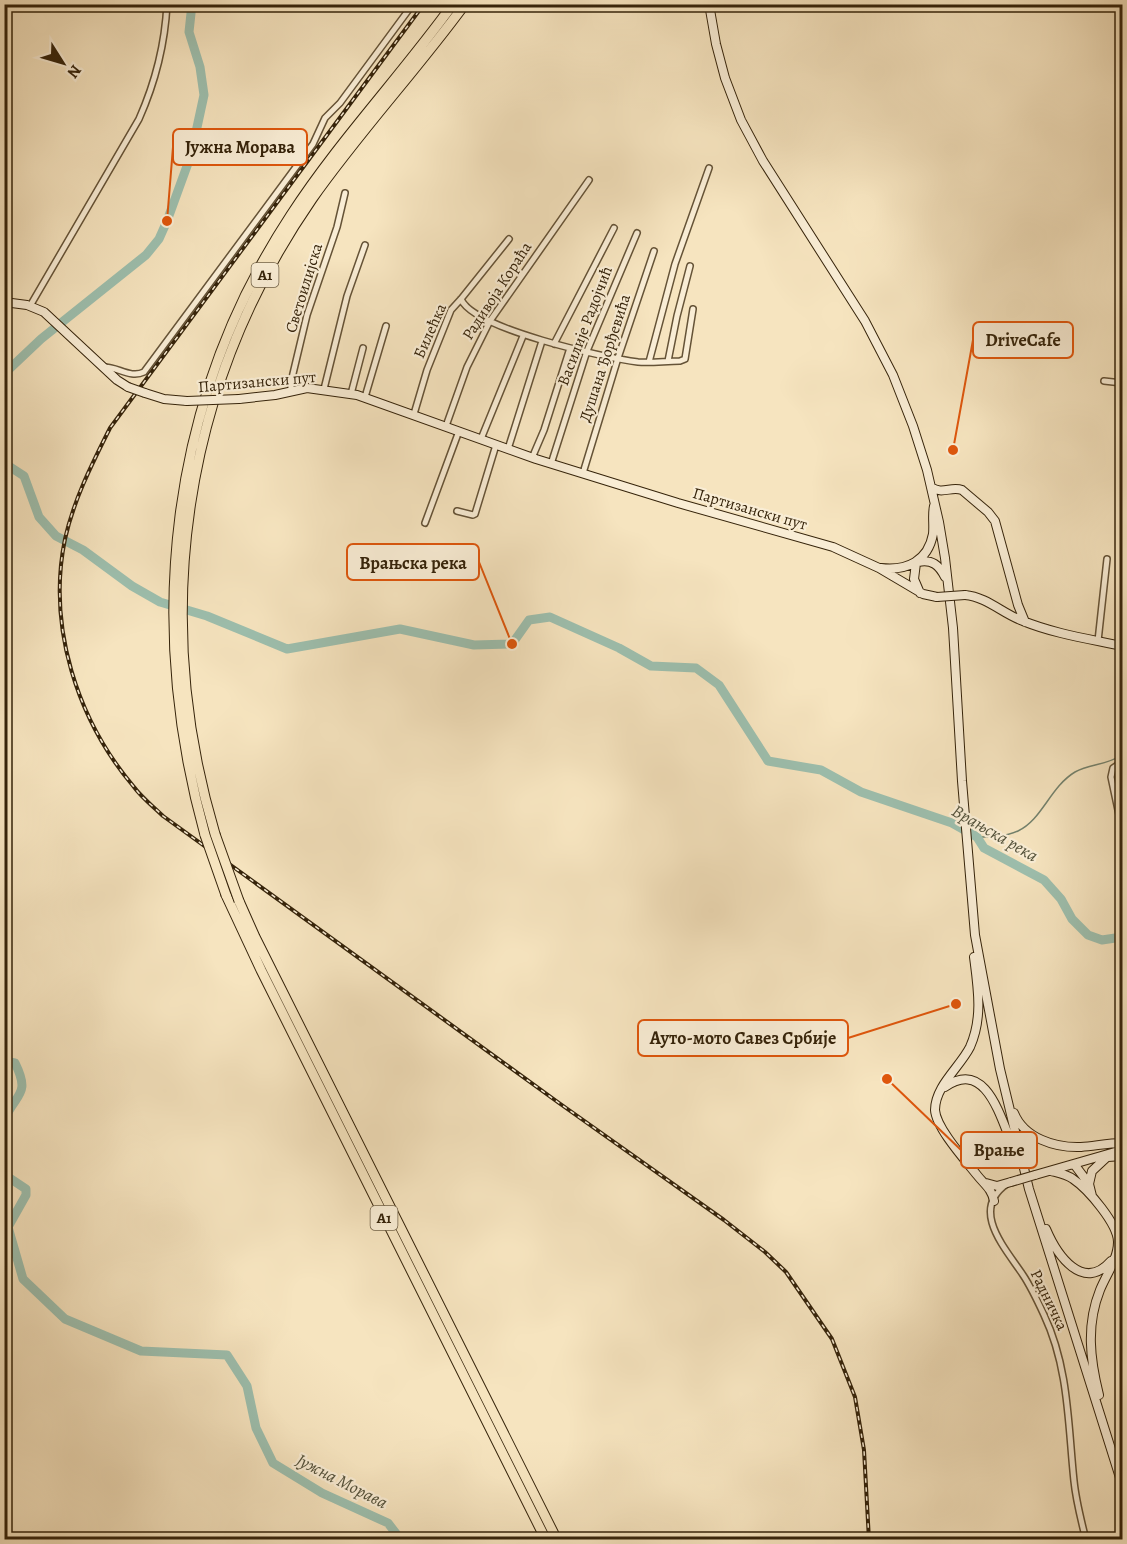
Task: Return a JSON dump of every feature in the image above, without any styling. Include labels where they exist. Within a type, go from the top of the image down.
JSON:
[{"type":"highway","name":"A1","points":[[453,4],[322,170],[291,215],[247,290],[222,345],[199,417],[188,466],[177,533],[177,619],[199,775],[210,834],[226,895],[261,970],[546,1539]]},
{"type":"highway","name":"A1","points":[[178,598],[189,516],[204,435],[231,349],[248,309],[266,273],[312,199],[465,4]]},
{"type":"highway","name":"A1","points":[[210,834],[255,936],[407,1244],[557,1539]]},
{"type":"main road","points":[[709,4],[725,78],[741,120],[763,161],[867,324],[908,411],[931,487],[938,515],[953,628],[975,934],[1000,1069],[1022,1162],[1122,1484]]},
{"type":"main road","name":"Партизански пут","points":[[4,302],[30,306],[48,315],[103,367],[128,387],[164,399],[187,401],[239,399],[307,388],[365,397],[532,458],[822,544],[879,568],[920,593],[937,597],[965,595],[980,598],[1025,622],[1122,646]]},
{"type":"main road","points":[[931,487],[939,491],[957,488],[962,490],[993,518],[1025,622]]},
{"type":"main road","points":[[938,515],[943,499],[950,490]]},
{"type":"main road","points":[[920,593],[914,579],[917,562],[929,545],[932,536],[935,502]]},
{"type":"main road","points":[[879,568],[900,568],[928,561],[937,565],[948,583]]},
{"type":"main road","points":[[1005,611],[1013,601],[1014,591]]},
{"type":"main road","points":[[975,934],[978,1018],[970,1046],[938,1095],[935,1108],[938,1120],[962,1156],[992,1191],[993,1201]]},
{"type":"main road","points":[[1000,1069],[1004,1074],[1017,1119],[1022,1127],[1035,1136],[1054,1144],[1071,1147],[1122,1143]]},
{"type":"main road","points":[[938,1095],[949,1084],[962,1080],[974,1082],[986,1089],[995,1103],[1022,1162]]},
{"type":"main road","points":[[983,1181],[994,1186],[1010,1183],[1106,1156],[1122,1149]]},
{"type":"main road","points":[[1089,1184],[1092,1171],[1106,1156],[1122,1156]]},
{"type":"main road","points":[[1074,1164],[1089,1184],[1094,1200]]},
{"type":"main road","points":[[1051,1171],[1072,1178],[1094,1200],[1117,1234],[1118,1244],[1115,1256],[1097,1299],[1091,1323],[1092,1359],[1101,1403],[1099,1411]]},
{"type":"main road","points":[[1038,1216],[1044,1223],[1060,1256],[1077,1270],[1099,1271],[1115,1256]]},
{"type":"street","points":[[30,306],[136,125],[146,102],[163,43],[167,4]]},
{"type":"street","points":[[103,367],[138,375],[144,372],[313,144],[325,118],[340,103],[413,4]]},
{"type":"street","points":[[649,362],[675,264],[709,168]]},
{"type":"street","name":"Радивоја Кораћа","points":[[446,426],[462,379],[490,321],[589,180]]},
{"type":"street","name":"Светоилијска","points":[[291,392],[291,382],[307,315],[337,227],[345,193]]},
{"type":"street","points":[[554,344],[614,228]]},
{"type":"street","name":"Василије Радојчић","points":[[551,464],[587,351],[637,233]]},
{"type":"street","name":"Билећка","points":[[414,414],[427,370],[451,309],[509,239]]},
{"type":"street","points":[[324,389],[347,296],[365,244]]},
{"type":"street","name":"Душана Ђорђевића","points":[[583,473],[654,251]]},
{"type":"street","points":[[668,361],[676,316],[690,266]]},
{"type":"street","points":[[461,299],[465,306],[490,321],[523,336],[618,358],[649,362],[685,359],[693,309]]},
{"type":"street","points":[[365,397],[386,326]]},
{"type":"street","points":[[481,439],[523,336]]},
{"type":"street","points":[[508,449],[542,341]]},
{"type":"street","points":[[351,394],[363,348]]},
{"type":"street","points":[[532,458],[541,438],[570,348]]},
{"type":"street","points":[[1104,381],[1122,383]]},
{"type":"street","points":[[425,523],[459,431]]},
{"type":"street","points":[[457,511],[475,514],[496,445]]},
{"type":"street","points":[[1098,641],[1107,559]]},
{"type":"street","points":[[1122,762],[1113,768],[1111,777],[1122,829]]},
{"type":"street","points":[[993,1201],[1000,1190],[1010,1183]]},
{"type":"street","name":"Радничка","points":[[993,1201],[991,1215],[993,1230],[1028,1282],[1045,1317],[1059,1356],[1068,1407],[1078,1506],[1086,1539]]},
{"type":"waterway","name":"Јужна Морава","points":[[4,374],[41,339],[146,255],[159,239],[191,155],[204,95],[200,67],[189,32],[192,4]]},
{"type":"waterway","name":"Врањска река","points":[[4,463],[24,476],[39,517],[56,536],[83,550],[132,586],[160,602],[207,616],[287,649],[400,629],[474,645],[512,644],[529,620],[550,617],[619,648],[651,666],[696,668],[719,685],[768,761],[821,770],[861,792],[952,823],[977,837],[984,848],[1044,880],[1061,899],[1072,919],[1088,935],[1102,940],[1122,937]]},
{"type":"waterway","points":[[977,837],[1003,836],[1018,831],[1034,819],[1066,778],[1087,767],[1122,755]]},
{"type":"waterway","name":"Јужна Морава","points":[[4,1061],[15,1063],[22,1082],[20,1093],[4,1120]]},
{"type":"waterway","name":"Јужна Морава","points":[[4,1162],[8,1177],[26,1189],[26,1195],[8,1227],[23,1279],[65,1319],[141,1351],[227,1355],[247,1386],[256,1428],[273,1463],[322,1493],[388,1523],[401,1540]]},
{"type":"railway","points":[[424,4],[110,428],[78,496],[65,539],[60,572],[60,605],[71,670],[82,702],[114,761],[144,799],[163,816],[724,1220],[765,1252],[786,1272],[832,1339],[855,1397],[864,1450],[869,1540]]},
{"type":"place","name":"Јужна Морава","points":[[167,221]]},
{"type":"place","name":"DriveCafe","points":[[953,450]]},
{"type":"place","name":"Врањска река","points":[[512,644]]},
{"type":"place","name":"Ауто-мото Савез Србије","points":[[956,1004]]},
{"type":"place","name":"Врање","points":[[887,1079]]}]
